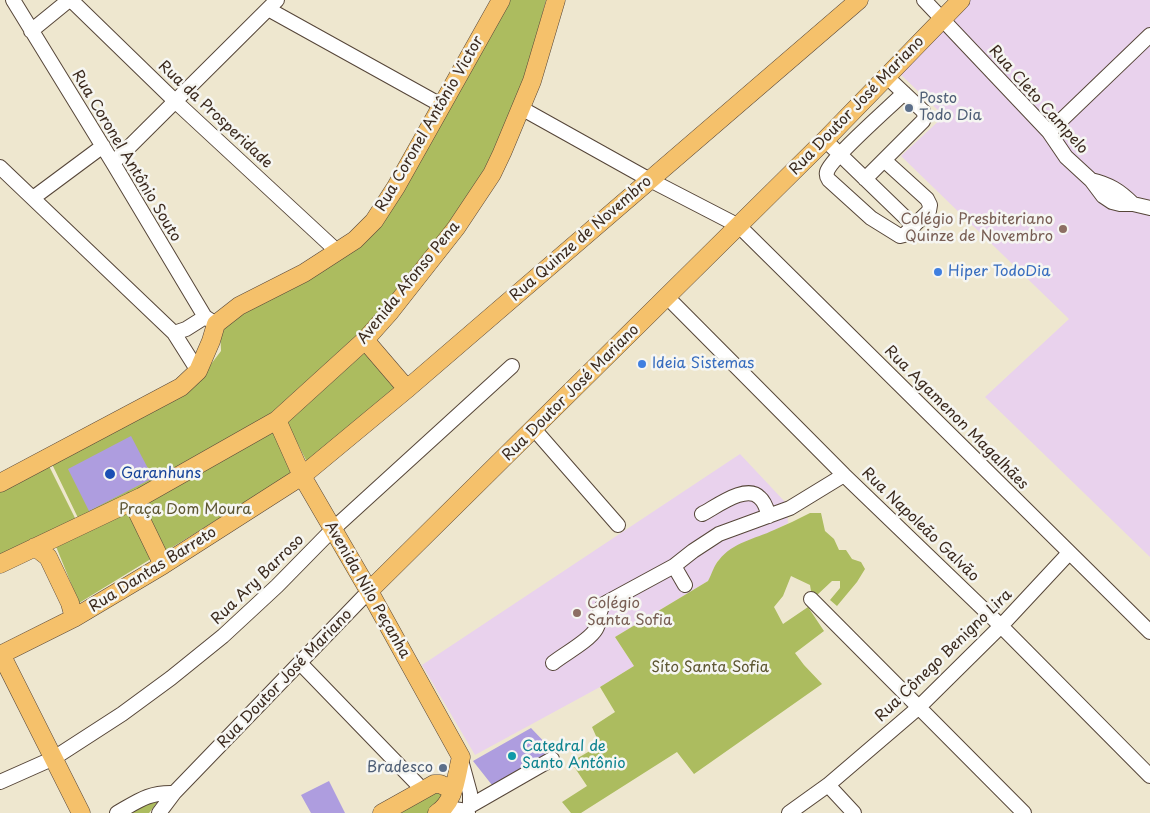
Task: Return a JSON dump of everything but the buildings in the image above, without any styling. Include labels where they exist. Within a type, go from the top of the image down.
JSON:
[{"type":"main road","name":"Rua Coronel Antônio Victor","points":[[211,321],[304,273],[338,252],[365,231],[382,210],[501,0]]},
{"type":"main road","name":"Avenida Afonso Pena","points":[[0,564],[132,501],[277,420],[365,340],[422,272],[474,201],[499,160],[522,108],[546,37],[556,0]]},
{"type":"main road","name":"Rua Quinze de Novembro","points":[[302,476],[859,0]]},
{"type":"main road","name":"Rua Doutor José Mariano","points":[[369,591],[668,298],[961,0]]},
{"type":"main road","points":[[0,483],[181,386],[198,371],[212,341],[211,321]]},
{"type":"main road","points":[[365,340],[407,388]]},
{"type":"main road","name":"Avenida Nilo Peçanha","points":[[277,420],[302,476],[369,591],[460,757]]},
{"type":"main road","name":"Rua Dantas Barreto","points":[[0,655],[74,618],[163,565],[302,476]]},
{"type":"main road","points":[[132,501],[163,565]]},
{"type":"main road","points":[[35,547],[48,557],[70,603],[74,618]]},
{"type":"main road","points":[[0,655],[81,813]]},
{"type":"main road","points":[[441,811],[453,790],[460,757]]},
{"type":"main road","points":[[382,813],[437,784],[453,790]]},
{"type":"street","name":"Rua Coronel Antônio Souto","points":[[12,0],[211,321]]},
{"type":"street","points":[[31,31],[70,0]]},
{"type":"street","name":"Rua da Prosperidade","points":[[70,0],[176,102],[338,252]]},
{"type":"street","name":"Rua Cleto Campelo","points":[[924,0],[1049,132],[1066,158],[1091,180],[1103,182],[1113,187],[1133,204],[1150,208]]},
{"type":"street","points":[[113,163],[273,4],[441,105]]},
{"type":"street","points":[[1049,132],[1150,35]]},
{"type":"street","points":[[865,179],[923,120],[924,116],[923,111],[886,77]]},
{"type":"street","points":[[884,160],[927,199],[930,205],[929,211],[904,235],[900,236],[871,218],[829,180],[827,171],[840,154],[904,93]]},
{"type":"street","name":"Rua Agamenon Magalhães","points":[[522,108],[650,180],[739,226],[1150,632]]},
{"type":"street","points":[[825,140],[914,226]]},
{"type":"street","points":[[32,198],[103,146]]},
{"type":"street","points":[[0,167],[174,333],[198,371]]},
{"type":"street","name":"Rua Napoleão Galvão","points":[[668,298],[844,474],[1001,626],[1150,776]]},
{"type":"street","points":[[174,333],[211,321]]},
{"type":"street","name":"Rua Ary Barroso","points":[[0,782],[54,758],[171,678],[223,636],[277,586],[332,530],[512,366]]},
{"type":"street","points":[[534,429],[618,524]]},
{"type":"street","points":[[553,663],[591,635],[597,628],[600,608],[604,604],[674,566],[692,551],[719,534],[790,508],[844,474]]},
{"type":"street","points":[[702,514],[732,497],[752,492],[764,502],[769,516]]},
{"type":"street","name":"Rua Cônego Benigno Lira","points":[[789,813],[828,785],[918,708],[1001,626],[1069,553]]},
{"type":"street","points":[[674,566],[685,585]]},
{"type":"street","name":"Rua Doutor José Mariano","points":[[159,813],[178,789],[369,591]]},
{"type":"street","points":[[811,599],[1024,813]]},
{"type":"street","points":[[300,663],[424,790]]},
{"type":"street","points":[[460,757],[470,793],[469,811]]},
{"type":"street","points":[[441,811],[469,811],[552,760]]},
{"type":"street","points":[[828,785],[854,813]]},
{"type":"street","points":[[117,813],[148,795],[178,789]]},
{"type":"street","points":[[453,790],[469,811]]},
{"type":"shaded area","name":"Colégio Presbiteriano Quinze de Novembro","points":[[969,0],[1150,0],[1150,557],[985,397],[1069,319],[901,156],[944,116],[898,72]]},
{"type":"shaded area","name":"Colégio Santa Sofia","points":[[740,454],[786,503],[788,523],[717,561],[714,572],[708,581],[615,637],[634,666],[600,687],[475,755],[422,665]]},
{"type":"green space","points":[[509,0],[546,0],[520,98],[489,167],[392,305],[275,415],[80,522],[51,462],[208,368],[221,351],[220,327],[343,258],[373,233]]},
{"type":"green space","points":[[369,349],[397,388],[307,462],[286,421]]},
{"type":"green space","name":"Praça Dom Moura","points":[[273,429],[297,470],[163,553],[139,506]]},
{"type":"green space","points":[[47,462],[78,524],[0,559],[0,487]]},
{"type":"green space","points":[[130,508],[154,557],[79,603],[55,544]]},
{"type":"green space","name":"Síto Santa Sofia","points":[[810,513],[821,513],[825,531],[834,539],[839,550],[846,550],[852,559],[861,562],[865,569],[837,606],[830,600],[840,588],[840,581],[832,581],[816,596],[811,591],[810,585],[791,576],[783,596],[774,607],[783,624],[808,607],[824,631],[795,653],[822,684],[694,774],[677,752],[581,813],[571,813],[562,802],[587,786],[571,762],[600,745],[592,727],[615,712],[600,687],[634,666],[615,637],[708,581],[717,562],[731,549]]},
{"type":"green space","points":[[436,786],[449,791],[444,804],[428,813],[387,813]]},
{"type":"green space","points":[[159,800],[149,813],[119,813]]},
{"type":"place","name":"Posto Todo Dia","points":[[909,108]]},
{"type":"place","name":"Colégio Presbiteriano Quinze de Novembro","points":[[1063,229]]},
{"type":"place","name":"Hiper TodoDia","points":[[938,272]]},
{"type":"place","name":"Ideia Sistemas","points":[[642,364]]},
{"type":"place","name":"Garanhuns","points":[[110,474]]},
{"type":"place","name":"Colégio Santa Sofia","points":[[577,613]]},
{"type":"place","name":"Catedral de Santo Antônio","points":[[512,756]]},
{"type":"place","name":"Bradesco","points":[[443,768]]}]
